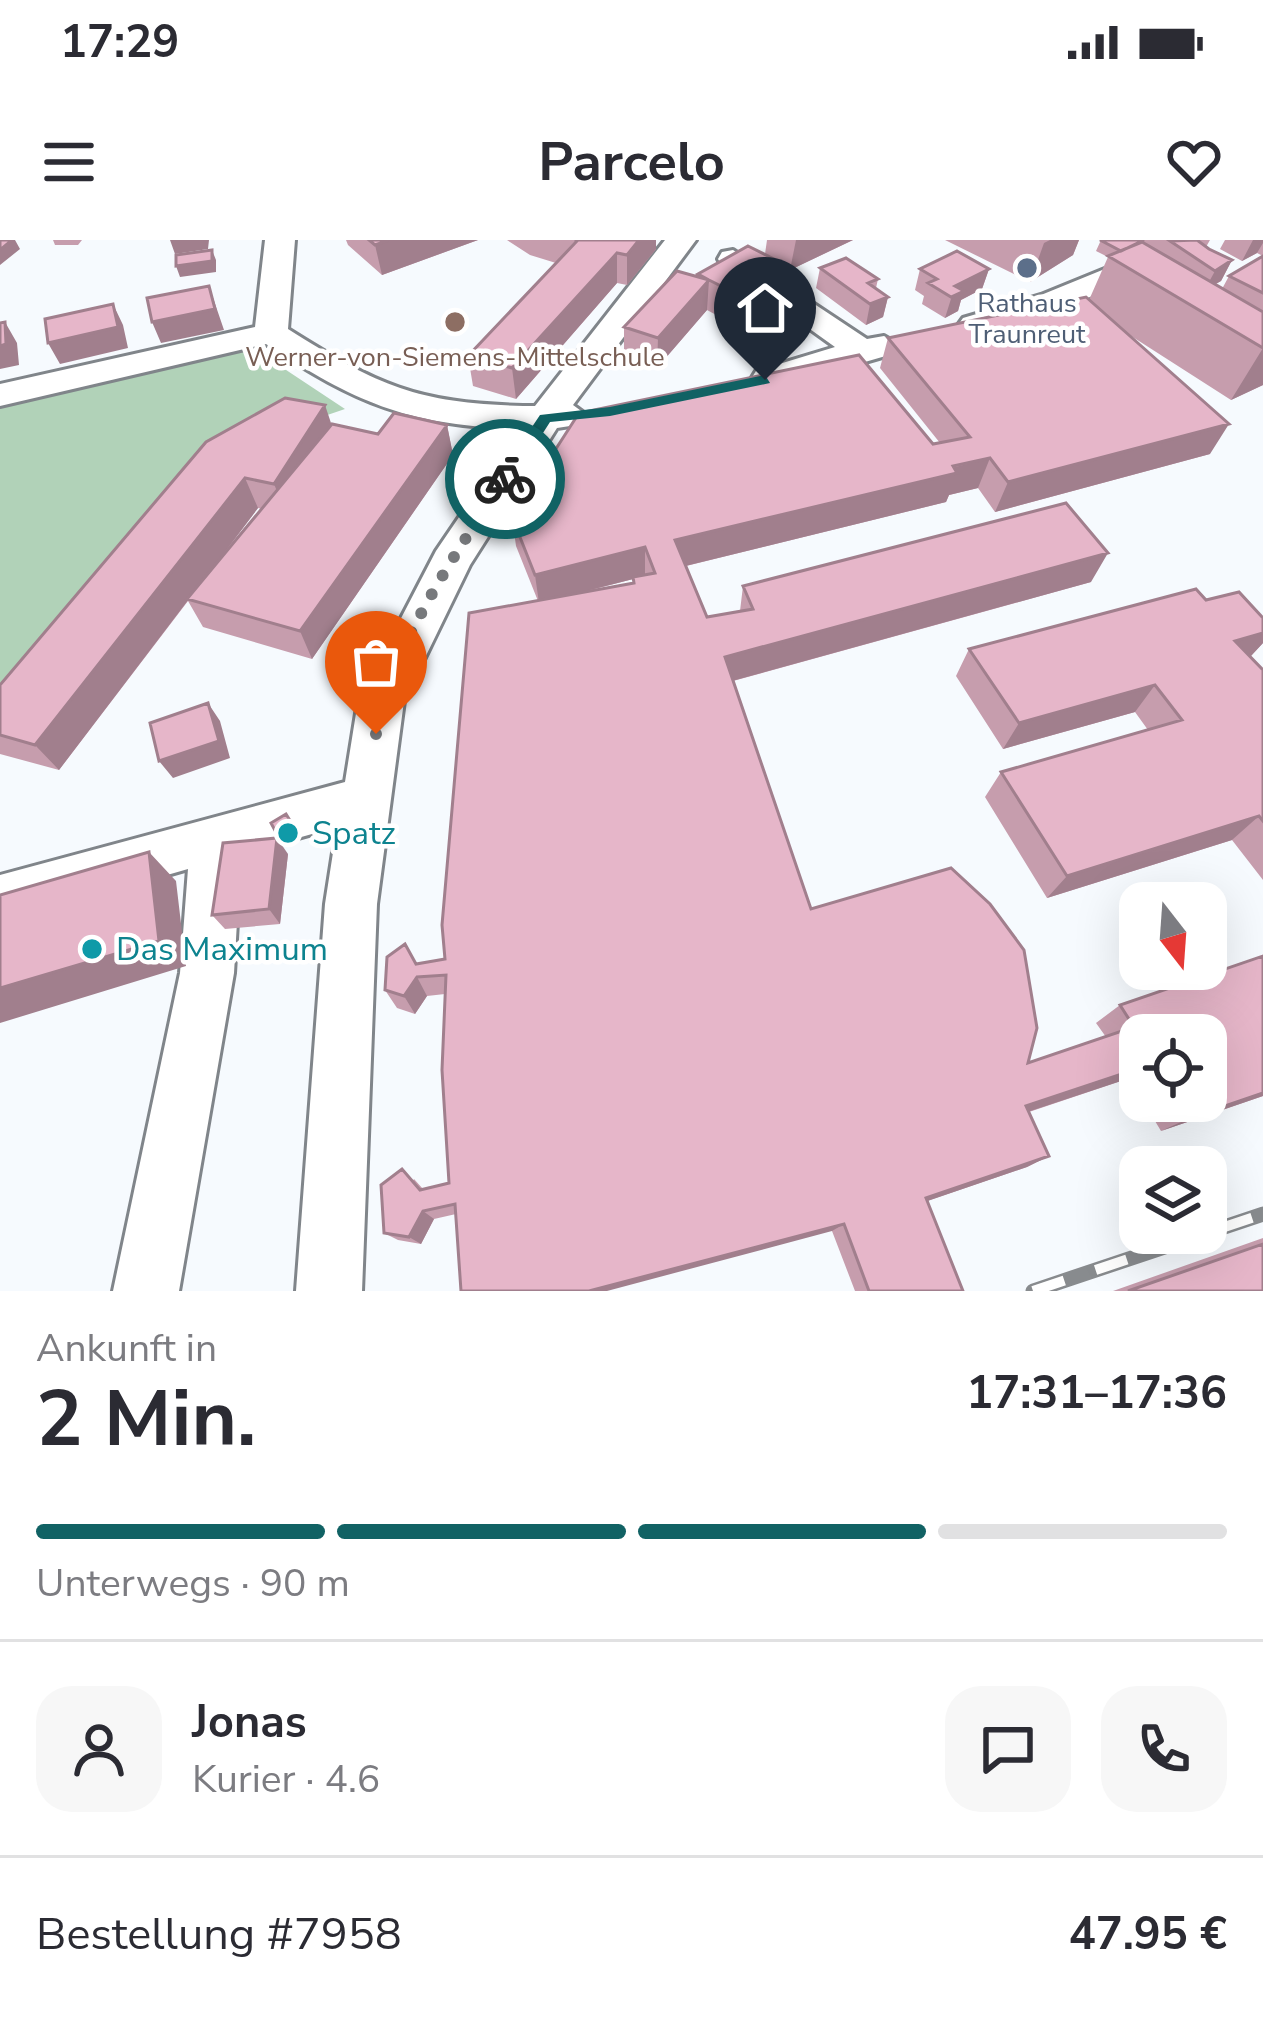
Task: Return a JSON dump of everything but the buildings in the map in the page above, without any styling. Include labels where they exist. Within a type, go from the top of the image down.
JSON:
[{"type":"street","points":[[271,333],[280,240]]},
{"type":"street","points":[[329,1291],[351,904],[381,701],[451,561],[545,418],[681,240]]},
{"type":"street","points":[[1077,254],[1151,291]]},
{"type":"street","points":[[733,260],[861,350]]},
{"type":"street","points":[[742,386],[861,350],[1052,302],[1117,273]]},
{"type":"street","points":[[0,395],[271,333],[379,397],[545,418],[610,412]]},
{"type":"street","points":[[0,899],[364,798]]},
{"type":"street","points":[[146,1291],[207,973],[216,839]]},
{"type":"green space","points":[[253,348],[345,409],[295,426],[0,731],[0,406]]},
{"type":"railway","points":[[1033,1291],[1263,1214]]},
{"type":"way so far","points":[[376,734],[381,701],[451,561],[505,479]]},
{"type":"place","name":"Rathaus Traunreut","points":[[1027,268]]},
{"type":"place","name":"Werner-von-Siemens-Mittelschule","points":[[455,322]]},
{"type":"place","name":"Spatz","points":[[288,833]]},
{"type":"place","name":"Das Maximum","points":[[92,949]]},
{"type":"route","points":[[505,479],[545,418],[610,412],[765,380]]}]
